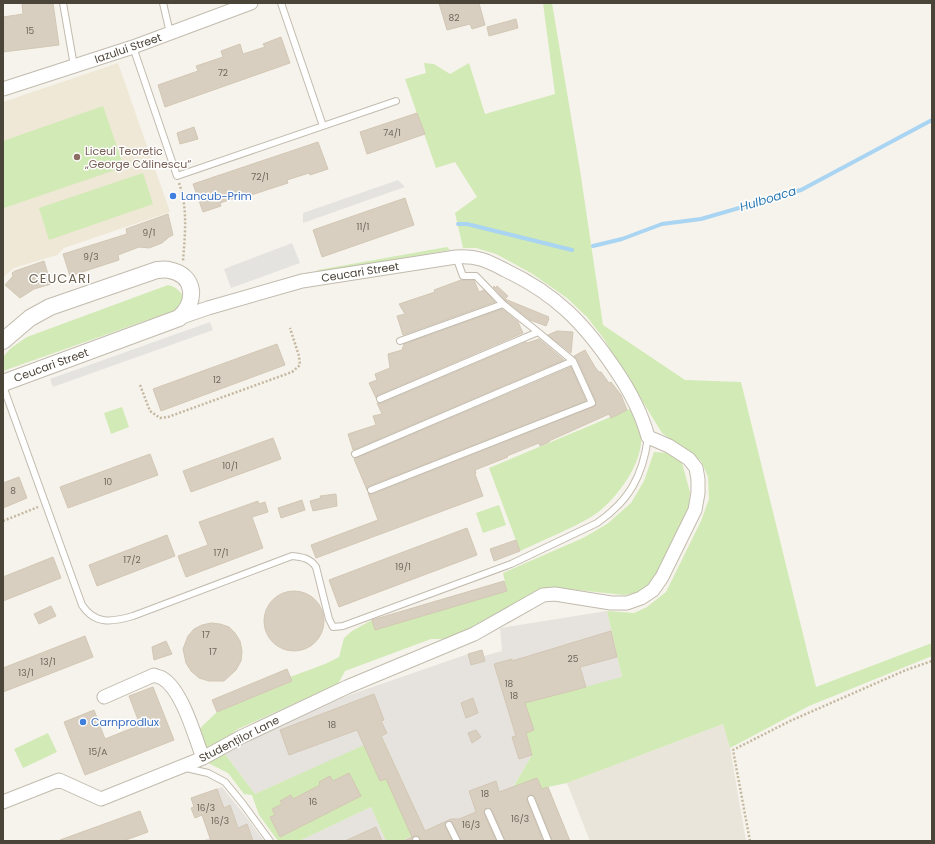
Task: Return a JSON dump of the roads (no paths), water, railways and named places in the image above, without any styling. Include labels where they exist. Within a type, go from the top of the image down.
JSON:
[{"type":"street","name":"Iazului Street","points":[[3,89],[133,47],[251,3]]},
{"type":"street","name":"Ceucari Street","points":[[3,383],[208,308],[302,281],[468,256],[482,259],[515,275],[558,302],[575,316],[591,334],[624,382],[641,415],[648,437]]},
{"type":"street","points":[[3,341],[30,318],[50,307],[157,270],[168,270],[178,273],[186,278],[190,286],[192,295],[188,308],[179,318]]},
{"type":"street","name":"Studenților Lane","points":[[3,802],[59,780],[101,799],[203,758],[241,737],[347,687],[474,634],[543,595],[555,594],[611,603],[627,603],[642,598],[653,590],[662,577],[695,510],[698,493],[696,468],[689,459],[669,446],[648,437]]},
{"type":"street","points":[[104,697],[154,675],[163,678],[180,698],[203,758]]},
{"type":"lane","points":[[63,3],[74,66]]},
{"type":"lane","points":[[163,3],[170,33]]},
{"type":"lane","points":[[281,3],[323,126]]},
{"type":"lane","points":[[133,47],[177,176],[396,101]]},
{"type":"lane","points":[[371,490],[592,403],[573,362],[503,304],[476,276],[463,276],[456,257]]},
{"type":"lane","points":[[400,341],[503,304]]},
{"type":"lane","points":[[380,399],[538,332]]},
{"type":"lane","points":[[355,454],[573,362]]},
{"type":"lane","points":[[3,386],[82,605],[91,616],[105,621],[119,620],[133,616],[292,556],[302,556],[312,562],[316,567],[329,619],[333,627],[342,626],[511,564],[597,523],[614,510],[629,494],[637,480],[643,463],[648,437]]},
{"type":"lane","points":[[182,767],[208,773],[225,782],[270,841]]},
{"type":"lane","points":[[531,799],[548,841]]},
{"type":"lane","points":[[488,812],[501,841]]},
{"type":"lane","points":[[449,825],[456,841]]},
{"type":"waterway","name":"Hulboaca","points":[[593,246],[622,239],[662,224],[701,219],[801,190],[932,120]]},
{"type":"waterway","name":"Hulboaca","points":[[458,224],[467,224],[572,250]]},
{"type":"place","name":"Liceul Teoretic „George Călinescu“","points":[[77,157]]},
{"type":"place","name":"Lancub-Prim","points":[[173,196]]},
{"type":"place","name":"Carnprodlux","points":[[83,722]]},
{"type":"district","name":"CEUCARI","points":[[60,278]]}]
